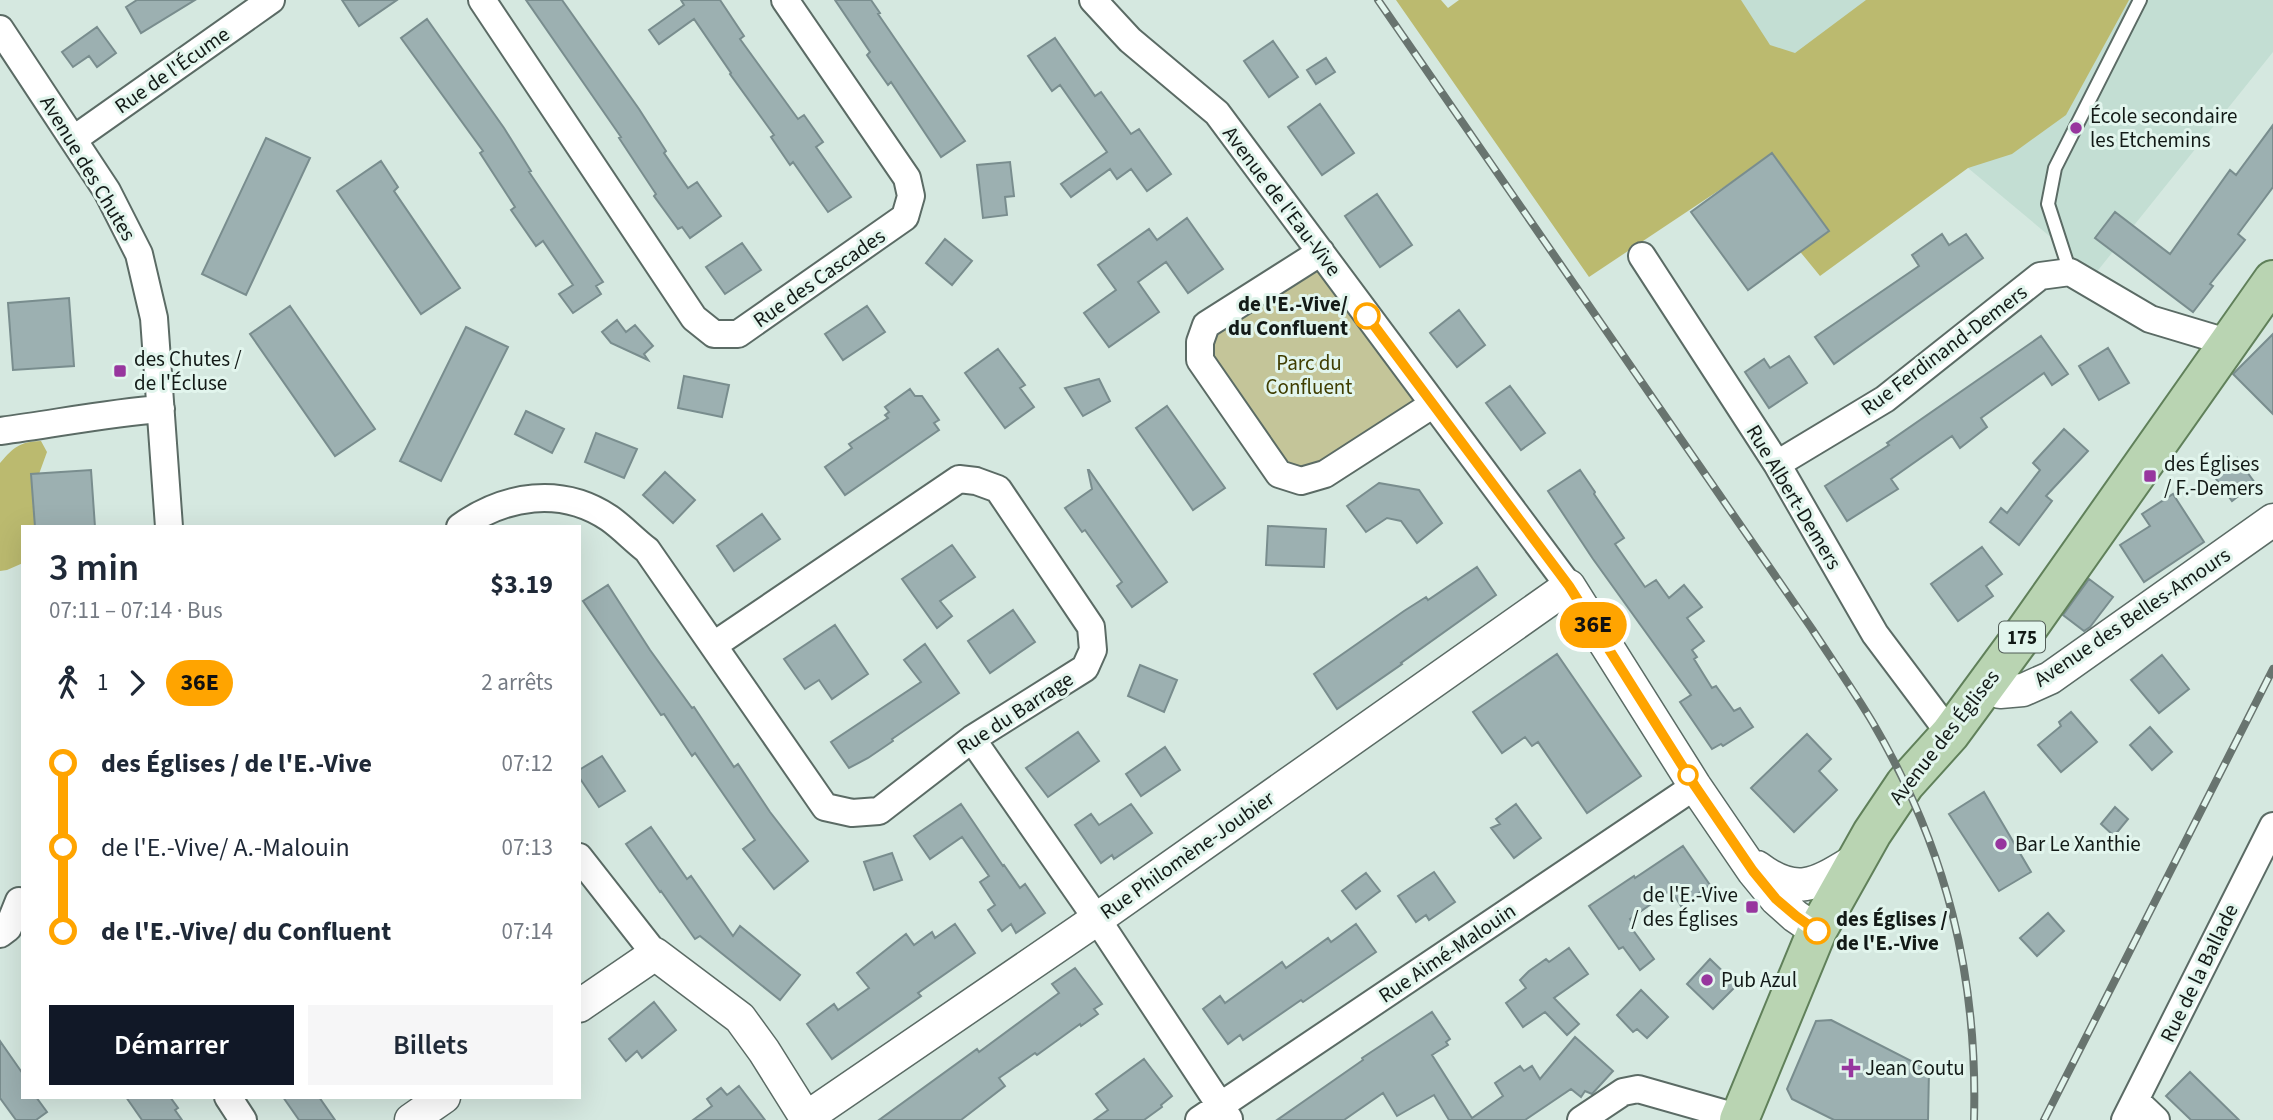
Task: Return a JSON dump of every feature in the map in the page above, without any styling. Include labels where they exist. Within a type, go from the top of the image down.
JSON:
[{"type":"main road","name":"Avenue des Églises","points":[[1739,1119],[1817,931],[1905,783],[1950,734],[2025,632],[2273,280]]},
{"type":"street","name":"Rue de l'Écume","points":[[74,139],[271,0]]},
{"type":"street","name":"Rue des Cascades","points":[[482,0],[694,318],[714,334],[738,334],[905,217],[911,195],[907,178],[785,0]]},
{"type":"street","name":"Avenue de l'Eau-Vive","points":[[1093,0],[1130,40],[1217,113],[1569,586],[1695,786],[1740,851],[1776,899],[1817,931]]},
{"type":"street","name":"Avenue des Chutes","points":[[0,29],[107,191],[139,254],[154,318],[169,525]]},
{"type":"street","points":[[1321,252],[1206,325],[1200,342],[1200,360],[1279,474],[1301,481],[1325,474],[1432,405]]},
{"type":"street","name":"Rue Albert-Demers","points":[[1642,256],[1777,464],[1875,634],[1950,734]]},
{"type":"street","points":[[2070,272],[2150,319],[2230,343]]},
{"type":"street","name":"Rue Ferdinand-Demers","points":[[1777,464],[1885,399],[2040,276],[2070,272]]},
{"type":"street","points":[[0,431],[118,412],[161,409]]},
{"type":"street","name":"Rue du Barrage","points":[[463,525],[475,516],[522,498],[570,499],[608,518],[647,550],[825,807],[852,813],[879,811],[972,740],[1085,668],[1093,650],[1091,627],[998,489],[959,479],[714,645]]},
{"type":"street","name":"Avenue des Belles-Amours","points":[[1986,684],[2000,692],[2023,690],[2050,678],[2273,520]]},
{"type":"street","name":"Rue Philomène-Joubier","points":[[805,1119],[1097,919],[1569,586]]},
{"type":"street","points":[[972,740],[1097,919],[1216,1115]]},
{"type":"street","name":"Rue Aimé-Malouin","points":[[1216,1115],[1695,786]]},
{"type":"street","name":"Rue de la Ballade","points":[[2130,1110],[2273,826]]},
{"type":"street","points":[[1740,851],[1773,879],[1792,885],[1819,882],[1859,858]]},
{"type":"street","points":[[581,860],[655,954],[740,1018],[764,1051],[805,1119]]},
{"type":"street","points":[[0,934],[8,928],[14,901]]},
{"type":"street","points":[[581,1005],[655,954]]},
{"type":"street","points":[[1581,1120],[1623,1092],[1638,1089],[1739,1119]]},
{"type":"street","points":[[229,1099],[243,1120]]},
{"type":"street","points":[[411,1120],[441,1099]]},
{"type":"street","points":[[2130,1110],[2155,1120]]},
{"type":"lane","points":[[2070,272],[2048,204],[2056,168],[2140,0]]},
{"type":"shaded area","points":[[1396,0],[1441,0],[1448,8],[1459,0],[1741,0],[1770,45],[1795,53],[1866,0],[2129,0],[2066,115],[2012,154],[1968,168],[1820,276],[1739,177],[1589,277]]},
{"type":"shaded area","name":"École secondaire les Etchemins","points":[[1717,0],[2273,0],[2273,52],[2095,274],[1968,168],[1776,88]]},
{"type":"shaded area","points":[[41,441],[47,452],[39,474],[31,475],[35,525],[21,525],[21,564],[0,571],[0,463],[18,446]]},
{"type":"green space","name":"Parc du Confluent","points":[[1321,252],[1432,405],[1325,474],[1279,474],[1200,342]]},
{"type":"building","points":[[137,0],[195,0],[141,33],[126,7]]},
{"type":"building","points":[[342,0],[397,0],[359,26]]},
{"type":"building","points":[[526,0],[562,0],[639,109],[688,188],[697,182],[721,216],[690,238],[682,227],[678,229],[654,196],[656,194],[619,138],[621,137]]},
{"type":"building","points":[[681,0],[720,0],[744,36],[740,39],[798,119],[804,115],[823,142],[816,147],[851,197],[828,212],[793,162],[790,165],[771,137],[774,135],[694,19],[659,44],[649,30],[684,5]]},
{"type":"building","points":[[835,0],[871,0],[965,141],[941,157],[891,82],[888,85],[867,55],[870,52]]},
{"type":"building","points":[[427,19],[504,128],[531,171],[529,172],[603,282],[596,286],[601,294],[573,313],[559,294],[573,285],[543,241],[536,246],[511,210],[515,207],[480,153],[483,151],[401,38]]},
{"type":"building","points":[[97,27],[116,53],[97,67],[89,56],[73,67],[62,52]]},
{"type":"building","points":[[1055,38],[1095,96],[1101,92],[1131,134],[1139,129],[1171,174],[1147,191],[1131,169],[1117,179],[1110,169],[1071,197],[1061,184],[1107,152],[1060,85],[1052,91],[1028,56]]},
{"type":"building","points":[[1273,41],[1298,77],[1269,97],[1244,61]]},
{"type":"building","points":[[1326,58],[1335,72],[1316,84],[1307,70]]},
{"type":"building","points":[[1320,104],[1354,153],[1322,175],[1288,127]]},
{"type":"building","points":[[2273,125],[2273,187],[2238,234],[2245,240],[2210,284],[2213,286],[2193,312],[2095,238],[2115,212],[2170,254],[2230,170],[2236,175]]},
{"type":"building","points":[[266,138],[310,158],[246,295],[202,274]]},
{"type":"building","points":[[1772,153],[1829,231],[1748,290],[1691,212]]},
{"type":"building","points":[[381,161],[398,187],[394,191],[460,288],[421,314],[337,191]]},
{"type":"building","points":[[1010,162],[1014,196],[1005,197],[1007,215],[983,218],[977,165]]},
{"type":"building","points":[[1377,194],[1412,245],[1380,267],[1345,216]]},
{"type":"building","points":[[1187,218],[1223,269],[1188,293],[1166,262],[1138,282],[1159,312],[1109,347],[1084,313],[1116,290],[1098,265],[1149,229],[1157,240]]},
{"type":"building","points":[[1942,234],[1949,245],[1966,234],[1983,258],[1834,364],[1815,337],[1919,266],[1912,255]]},
{"type":"building","points":[[945,239],[972,261],[952,285],[926,263]]},
{"type":"building","points":[[742,243],[761,270],[725,294],[706,267]]},
{"type":"building","points":[[69,298],[74,366],[13,370],[8,303]]},
{"type":"building","points":[[290,306],[375,429],[335,456],[250,334]]},
{"type":"building","points":[[867,306],[885,332],[843,360],[825,334]]},
{"type":"building","points":[[1459,310],[1485,345],[1457,367],[1430,333]]},
{"type":"building","points":[[617,320],[626,332],[635,325],[653,346],[644,354],[648,360],[611,343],[602,332]]},
{"type":"building","points":[[466,327],[508,347],[441,481],[400,461]]},
{"type":"building","points":[[2273,334],[2273,414],[2233,374]]},
{"type":"building","points":[[2041,336],[2068,374],[2052,385],[2044,373],[1981,418],[1987,427],[1960,448],[1952,436],[1891,479],[1898,489],[1847,521],[1825,486],[1889,445],[1887,443]]},
{"type":"building","points":[[2108,348],[2129,383],[2099,400],[2079,366]]},
{"type":"building","points":[[998,349],[1025,385],[1020,388],[1034,407],[1005,428],[965,373]]},
{"type":"building","points":[[1789,356],[1807,383],[1769,408],[1745,372],[1764,359],[1770,368]]},
{"type":"building","points":[[684,376],[729,385],[722,417],[678,408]]},
{"type":"building","points":[[1099,379],[1110,401],[1083,416],[1065,388]]},
{"type":"building","points":[[1510,386],[1545,433],[1521,450],[1486,403]]},
{"type":"building","points":[[910,389],[915,396],[922,396],[939,420],[934,423],[939,430],[845,495],[825,467],[852,448],[849,444],[888,418],[885,415],[889,412],[885,407]]},
{"type":"building","points":[[1167,406],[1225,488],[1193,510],[1136,428]]},
{"type":"building","points":[[526,411],[564,429],[552,453],[515,434]]},
{"type":"building","points":[[2064,429],[2088,451],[2046,496],[2052,501],[2019,545],[1990,522],[2001,508],[2007,513],[2040,470],[2033,463]]},
{"type":"building","points":[[596,433],[637,449],[624,478],[585,462]]},
{"type":"building","points":[[2237,458],[2255,483],[2232,501],[2214,476]]},
{"type":"building","points":[[91,470],[95,525],[35,525],[31,474]]},
{"type":"building","points":[[1088,470],[1167,582],[1132,607],[1117,586],[1122,582],[1085,530],[1082,532],[1065,508],[1092,489]]},
{"type":"building","points":[[1580,470],[1624,538],[1615,544],[1645,587],[1656,580],[1669,598],[1684,585],[1702,607],[1687,618],[1704,641],[1692,650],[1697,657],[1694,659],[1712,688],[1716,686],[1734,711],[1740,708],[1753,727],[1723,746],[1721,744],[1712,749],[1680,702],[1691,695],[1593,559],[1548,491]]},
{"type":"building","points":[[665,472],[695,500],[673,523],[643,495]]},
{"type":"building","points":[[1379,483],[1419,490],[1442,523],[1417,543],[1401,521],[1387,518],[1366,532],[1347,506]]},
{"type":"building","points":[[2173,494],[2204,542],[2144,582],[2120,545],[2150,526],[2142,514]]},
{"type":"building","points":[[762,514],[780,539],[734,571],[717,546]]},
{"type":"building","points":[[1268,526],[1326,529],[1324,567],[1266,565]]},
{"type":"building","points":[[952,545],[975,577],[940,601],[952,616],[937,628],[902,579]]},
{"type":"building","points":[[1982,547],[2002,574],[1986,586],[1993,596],[1958,621],[1931,584]]},
{"type":"building","points":[[1477,567],[1496,595],[1337,709],[1314,674],[1404,611],[1426,597],[1428,600]]},
{"type":"building","points":[[2089,579],[2113,597],[2084,631],[2063,615]]},
{"type":"building","points":[[608,585],[650,650],[692,708],[694,707],[734,767],[738,764],[770,812],[808,861],[774,889],[743,849],[755,840],[695,753],[692,756],[664,714],[661,715],[583,601]]},
{"type":"building","points":[[1013,610],[1035,642],[990,673],[968,641]]},
{"type":"building","points":[[835,625],[868,674],[832,699],[819,680],[805,689],[784,659]]},
{"type":"building","points":[[925,644],[959,693],[892,739],[893,741],[849,768],[831,742],[921,682],[904,660]]},
{"type":"building","points":[[1557,654],[1641,776],[1587,813],[1538,742],[1532,746],[1525,737],[1502,753],[1473,712]]},
{"type":"building","points":[[2162,655],[2189,689],[2159,713],[2131,680]]},
{"type":"building","points":[[1140,665],[1177,680],[1164,712],[1128,696]]},
{"type":"building","points":[[2071,712],[2097,742],[2061,772],[2038,745],[2061,726],[2059,722]]},
{"type":"building","points":[[2150,727],[2172,752],[2152,770],[2130,745]]},
{"type":"building","points":[[1078,732],[1099,761],[1048,797],[1026,768]]},
{"type":"building","points":[[1807,734],[1831,759],[1819,771],[1837,790],[1794,832],[1751,788]]},
{"type":"building","points":[[1165,747],[1180,770],[1141,796],[1126,774]]},
{"type":"building","points":[[602,756],[625,791],[599,807],[581,780],[581,769]]},
{"type":"building","points":[[1984,792],[2031,872],[1999,891],[1949,814]]},
{"type":"building","points":[[961,804],[1003,866],[1020,888],[1025,884],[1045,913],[1016,933],[1011,924],[1002,931],[988,910],[995,905],[980,882],[989,876],[962,837],[930,859],[914,836]]},
{"type":"building","points":[[1131,804],[1152,833],[1114,859],[1112,855],[1101,863],[1075,825],[1091,814],[1099,825]]},
{"type":"building","points":[[1516,804],[1541,838],[1514,858],[1491,828],[1500,824],[1496,819]]},
{"type":"building","points":[[2115,807],[2128,819],[2114,836],[2101,824]]},
{"type":"building","points":[[651,827],[687,879],[691,876],[733,936],[740,926],[800,975],[780,1000],[700,936],[695,939],[626,844]]},
{"type":"building","points":[[1683,846],[1710,885],[1681,906],[1671,890],[1630,919],[1633,924],[1630,926],[1654,959],[1640,970],[1623,947],[1619,949],[1589,906]]},
{"type":"building","points":[[892,853],[902,880],[874,890],[864,862]]},
{"type":"building","points":[[1434,872],[1455,902],[1429,920],[1426,915],[1416,922],[1398,896]]},
{"type":"building","points":[[1366,873],[1380,891],[1356,909],[1342,891]]},
{"type":"building","points":[[2048,913],[2064,931],[2037,956],[2020,938]]},
{"type":"building","points":[[955,924],[975,953],[918,993],[921,996],[832,1059],[807,1024],[834,1004],[838,1010],[869,988],[857,973],[906,934],[914,945],[932,932],[935,938]]},
{"type":"building","points":[[1356,924],[1376,952],[1243,1040],[1240,1035],[1228,1044],[1203,1009],[1220,996],[1225,1003],[1282,962],[1286,968],[1328,938],[1331,942]]},
{"type":"building","points":[[1569,948],[1588,974],[1554,998],[1579,1024],[1567,1035],[1545,1012],[1523,1027],[1506,1003],[1526,988],[1520,980],[1529,971],[1546,959],[1549,962]]},
{"type":"building","points":[[1710,959],[1737,985],[1713,1009],[1687,984]]},
{"type":"building","points":[[1075,968],[1102,1004],[1094,1009],[1098,1014],[999,1078],[1005,1086],[961,1120],[879,1120],[1059,993],[1052,984]]},
{"type":"building","points":[[1641,990],[1668,1017],[1647,1038],[1637,1029],[1633,1032],[1617,1015]]},
{"type":"building","points":[[654,1002],[676,1030],[642,1058],[637,1051],[626,1061],[609,1039]]},
{"type":"building","points":[[1432,1012],[1450,1039],[1446,1042],[1448,1045],[1432,1055],[1472,1118],[1503,1096],[1495,1083],[1520,1066],[1524,1071],[1532,1066],[1540,1079],[1575,1037],[1613,1071],[1592,1094],[1585,1091],[1581,1097],[1571,1089],[1525,1120],[1449,1120],[1434,1095],[1397,1116],[1383,1093],[1344,1120],[1277,1120],[1363,1060],[1362,1058]]},
{"type":"building","points":[[1831,1020],[1929,1070],[1928,1120],[1834,1120],[1792,1099],[1787,1089],[1816,1021]]},
{"type":"building","points":[[0,1041],[21,1071],[21,1099],[37,1099],[47,1112],[36,1120],[16,1120],[0,1098]]},
{"type":"building","points":[[1144,1059],[1172,1096],[1144,1120],[1094,1120],[1108,1110],[1096,1094]]},
{"type":"building","points":[[2190,1072],[2239,1120],[2191,1120],[2166,1096]]},
{"type":"building","points":[[739,1086],[765,1120],[693,1120],[712,1106],[707,1099],[721,1088],[727,1095]]},
{"type":"building","points":[[127,1099],[171,1099],[182,1120],[142,1120]]},
{"type":"building","points":[[284,1099],[320,1099],[335,1120],[299,1120]]},
{"type":"railway","points":[[1378,0],[1812,629],[1873,723],[1920,817],[1952,914],[1970,1014],[1974,1120]]},
{"type":"railway","points":[[2044,1120],[2273,669]]},
{"type":"bus line","name":"36E","points":[[1367,316],[1569,586],[1695,786],[1753,871],[1776,899],[1817,931]]},
{"type":"place","name":"École secondaire les Etchemins","points":[[2076,128]]},
{"type":"place","name":"de l'E.-Vive/ du Confluent","points":[[1367,316]]},
{"type":"place","name":"des Chutes / de l'Écluse","points":[[120,371]]},
{"type":"place","name":"des Églises / F.-Demers","points":[[2150,476]]},
{"type":"place","name":"Bar Le Xanthie","points":[[2001,844]]},
{"type":"place","name":"de l'E.-Vive / des Églises","points":[[1752,907]]},
{"type":"place","name":"des Églises / de l'E.-Vive","points":[[1817,931]]},
{"type":"place","name":"Pub Azul","points":[[1707,980]]},
{"type":"place","name":"Jean Coutu","points":[[1851,1068]]}]
